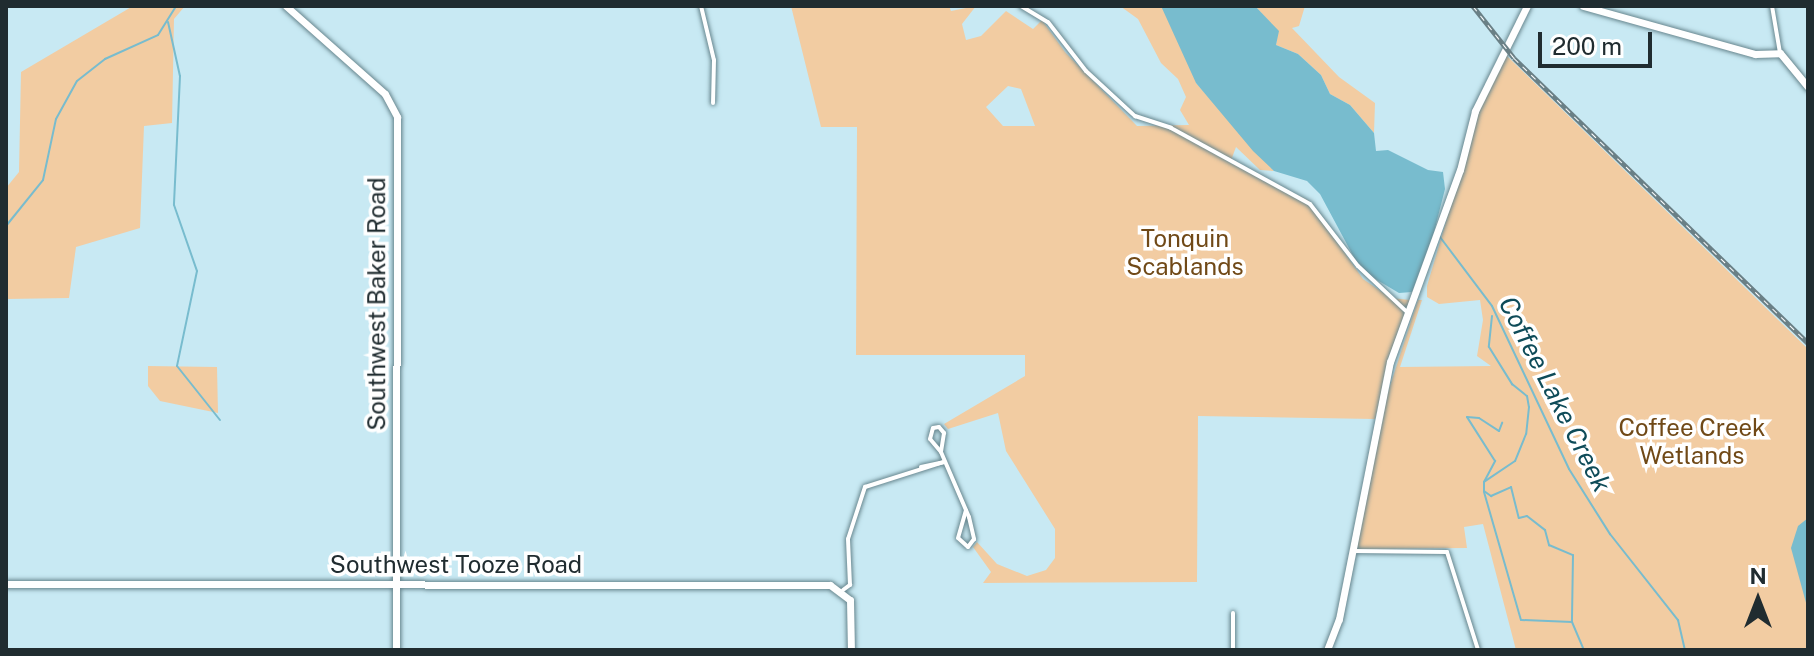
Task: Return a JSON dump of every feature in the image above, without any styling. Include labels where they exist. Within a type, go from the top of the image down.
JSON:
[{"type":"main road","name":"Southwest Baker Road","points":[[286,6],[385,94],[397,117],[396,650]]},
{"type":"main road","points":[[1327,650],[1352,551],[1384,383],[1460,170],[1475,111],[1527,6]]},
{"type":"main road","points":[[1583,6],[1755,54],[1780,53],[1808,87]]},
{"type":"main road","name":"Southwest Tooze Road","points":[[6,584],[823,585],[843,590]]},
{"type":"main road","points":[[843,590],[851,606],[851,650]]},
{"type":"street","points":[[701,6],[714,60],[713,103]]},
{"type":"street","points":[[1021,6],[1046,20],[1090,75],[1135,116],[1171,128],[1310,204],[1358,266],[1409,313]]},
{"type":"street","points":[[1772,6],[1780,53]]},
{"type":"street","points":[[941,452],[944,433],[933,428],[930,439],[941,452],[966,510],[974,536],[968,547],[958,538],[966,510]]},
{"type":"street","points":[[843,590],[850,585],[848,539],[861,493],[872,483],[944,462]]},
{"type":"street","points":[[1352,551],[1447,552],[1478,650]]},
{"type":"street","points":[[1233,613],[1233,650]]},
{"type":"green space","points":[[133,6],[185,6],[174,19],[172,123],[144,126],[140,228],[76,247],[69,298],[6,299],[6,188],[19,172],[21,72]]},
{"type":"green space","name":"Tonquin Scablands","points":[[791,6],[949,6],[951,11],[976,6],[962,24],[966,40],[981,36],[1006,11],[1033,29],[1042,20],[1065,52],[1137,126],[1189,125],[1180,110],[1186,97],[1178,79],[1161,63],[1138,19],[1120,6],[1206,6],[1196,83],[1274,171],[1260,170],[1236,147],[1230,163],[1308,200],[1363,279],[1391,298],[1410,300],[1375,419],[1198,416],[1197,582],[983,583],[991,572],[973,547],[977,542],[997,564],[1027,576],[1046,570],[1055,558],[1055,529],[1006,451],[998,413],[948,429],[944,424],[1025,376],[1025,355],[856,355],[857,127],[821,127]],"holes":[[[1008,86],[1021,89],[1035,126],[1003,126],[986,107]]]},
{"type":"green space","points":[[1255,6],[1305,6],[1299,26],[1292,28],[1339,77],[1375,103],[1374,133],[1350,105],[1330,94],[1321,75],[1298,54],[1276,45],[1278,31]]},
{"type":"green space","name":"Coffee Creek Wetlands","points":[[1506,55],[1808,349],[1808,650],[1516,650],[1483,524],[1464,527],[1467,548],[1355,549],[1387,395],[1418,300],[1422,300],[1400,367],[1491,366],[1477,356],[1483,320],[1480,300],[1439,304],[1427,297],[1427,286],[1479,110]]},
{"type":"green space","points":[[148,366],[217,367],[218,413],[160,401],[148,386]]},
{"type":"water","points":[[1161,6],[1255,6],[1279,31],[1276,45],[1298,54],[1321,75],[1330,94],[1350,105],[1374,133],[1376,151],[1388,150],[1428,170],[1443,172],[1445,189],[1434,232],[1412,292],[1399,293],[1372,277],[1357,263],[1320,194],[1307,181],[1274,171],[1253,151],[1196,83]]},
{"type":"water","points":[[1808,518],[1808,610],[1791,548],[1798,526]]},
{"type":"waterway","points":[[6,226],[43,180],[56,119],[77,81],[105,59],[158,35],[176,6]]},
{"type":"waterway","points":[[168,22],[180,76],[174,205],[197,271],[177,366],[220,420]]},
{"type":"waterway","name":"Coffee Lake Creek","points":[[1440,237],[1492,306],[1569,469],[1610,534],[1678,620],[1685,650]]},
{"type":"waterway","points":[[1492,316],[1489,347],[1512,384],[1527,396],[1529,407],[1526,434],[1515,461],[1484,482],[1484,491],[1491,496],[1511,487],[1519,518],[1527,516],[1545,530],[1549,545],[1573,555],[1572,622],[1584,650]]},
{"type":"waterway","points":[[1484,482],[1495,461],[1467,417],[1479,418],[1499,431],[1502,423]]},
{"type":"waterway","points":[[1484,492],[1521,620],[1572,622]]},
{"type":"railway","points":[[1473,6],[1514,58],[1808,343]]}]
